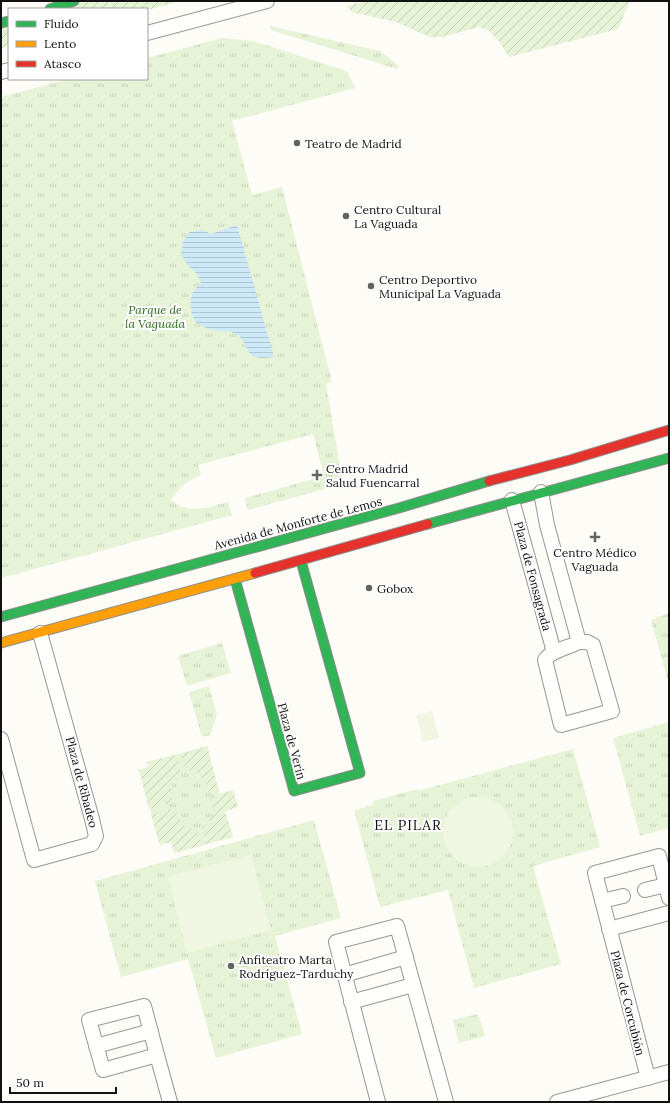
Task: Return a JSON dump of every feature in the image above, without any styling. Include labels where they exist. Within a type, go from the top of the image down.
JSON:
[{"type":"main road","points":[[53,8],[74,1]]},
{"type":"main road","name":"Avenida de Monforte de Lemos","points":[[1,617],[399,508],[461,489],[570,460],[669,430]]},
{"type":"main road","points":[[1,643],[301,561],[512,500],[669,458]]},
{"type":"main road","name":"Plaza de Verín","points":[[235,579],[294,791],[360,773],[301,561]]},
{"type":"street","points":[[148,33],[267,1]]},
{"type":"street","points":[[541,492],[547,525],[579,642]]},
{"type":"street","name":"Plaza de Fonsagrada","points":[[512,500],[554,652]]},
{"type":"street","name":"Plaza de Ribadeo","points":[[1,738],[34,860],[92,844],[96,836],[92,819],[40,633]]},
{"type":"street","points":[[579,642],[587,642],[593,645],[612,712],[561,725],[545,660],[547,656],[554,652],[579,642]]},
{"type":"street","name":"Plaza de Corcubión","points":[[645,890],[667,891],[658,856],[595,873],[648,1078]]},
{"type":"street","points":[[602,901],[623,896]]},
{"type":"street","points":[[609,929],[669,913]]},
{"type":"street","points":[[378,1102],[336,942],[397,926],[446,1102]]},
{"type":"street","points":[[344,975],[406,957]]},
{"type":"street","points":[[351,1002],[413,985]]},
{"type":"street","points":[[157,1055],[103,1070],[89,1020],[144,1006],[170,1102]]},
{"type":"street","points":[[96,1046],[151,1031]]},
{"type":"street","points":[[557,1102],[669,1072]]},
{"type":"green space","points":[[81,1],[181,1],[148,10],[148,8],[58,8]]},
{"type":"green space","points":[[365,1],[630,1],[618,29],[509,57],[498,40],[488,30],[479,27],[442,37],[430,37],[396,22],[355,13],[347,6]]},
{"type":"green space","points":[[8,23],[8,46],[1,48],[1,26]]},
{"type":"green space","points":[[270,26],[380,51],[399,66],[397,69],[271,30]]},
{"type":"green space","name":"Parque de la Vaguada","points":[[222,38],[253,41],[344,70],[348,73],[355,88],[232,121],[252,195],[282,187],[332,382],[326,384],[343,484],[248,510],[245,498],[324,476],[313,434],[198,465],[201,475],[184,485],[171,500],[177,505],[191,509],[206,508],[228,502],[232,515],[1,578],[1,97],[64,80],[148,80],[148,58]]},
{"type":"green space","points":[[669,613],[669,685],[651,620]]},
{"type":"green space","points":[[222,643],[231,673],[187,686],[178,656]]},
{"type":"green space","points":[[209,686],[217,715],[210,735],[202,737],[189,692]]},
{"type":"green space","points":[[432,711],[439,738],[423,742],[416,715]]},
{"type":"green space","points":[[669,722],[669,828],[640,836],[613,738]]},
{"type":"green space","points":[[207,746],[220,794],[233,790],[238,807],[225,811],[233,837],[174,853],[171,842],[160,845],[139,770],[149,767],[147,762]]},
{"type":"green space","points":[[207,746],[218,789],[209,792],[206,784],[198,774],[191,771],[186,771],[181,754]]},
{"type":"green space","points":[[573,749],[600,847],[533,866],[561,964],[474,988],[448,890],[380,907],[354,810],[373,805],[373,801],[417,789],[418,791]]},
{"type":"green space","points":[[176,755],[181,772],[173,782],[173,802],[149,809],[139,770],[149,767],[147,762]]},
{"type":"green space","points":[[233,790],[238,807],[225,811],[233,837],[206,844],[202,827],[211,818],[213,810],[210,797]]},
{"type":"green space","points":[[478,797],[491,800],[503,807],[510,819],[513,832],[510,845],[503,857],[491,864],[478,867],[465,864],[453,857],[446,845],[443,832],[446,819],[453,807],[465,800]]},
{"type":"green space","points":[[175,808],[181,823],[191,829],[196,829],[202,846],[174,853],[171,842],[160,845],[151,815]]},
{"type":"green space","points":[[314,820],[341,918],[275,936],[302,1034],[216,1058],[188,959],[121,977],[95,881]]},
{"type":"green space","points":[[251,855],[271,930],[187,953],[168,877]]},
{"type":"green space","points":[[478,1014],[485,1036],[459,1043],[453,1020]]},
{"type":"water","points":[[237,225],[274,357],[255,357],[248,351],[240,337],[234,333],[213,330],[205,327],[196,322],[192,315],[192,295],[201,282],[196,273],[186,263],[181,253],[183,241],[190,232],[203,230],[211,234]]},
{"type":"traffic: fast","points":[[53,8],[74,1]]},
{"type":"traffic: fast","points":[[1,23],[8,21]]},
{"type":"traffic: fast","points":[[428,524],[669,458]]},
{"type":"traffic: fast","points":[[1,617],[399,508],[489,481]]},
{"type":"traffic: fast","points":[[235,579],[294,791],[360,773],[301,561]]},
{"type":"traffic: slow","points":[[1,643],[255,573]]},
{"type":"traffic: jam","points":[[489,481],[570,460],[669,430]]},
{"type":"traffic: jam","points":[[255,573],[428,524]]},
{"type":"place","name":"Teatro de Madrid","points":[[297,143]]},
{"type":"place","name":"Centro Cultural La Vaguada","points":[[346,216]]},
{"type":"place","name":"Centro Deportivo Municipal La Vaguada","points":[[371,286]]},
{"type":"place","name":"Centro Madrid Salud Fuencarral","points":[[317,475]]},
{"type":"place","name":"Centro Médico Vaguada","points":[[595,537]]},
{"type":"place","name":"Gobox","points":[[369,588]]},
{"type":"place","name":"Anfiteatro Marta Rodríguez-Tarduchy","points":[[231,966]]},
{"type":"district","name":"EL PILAR","points":[[408,825]]}]
